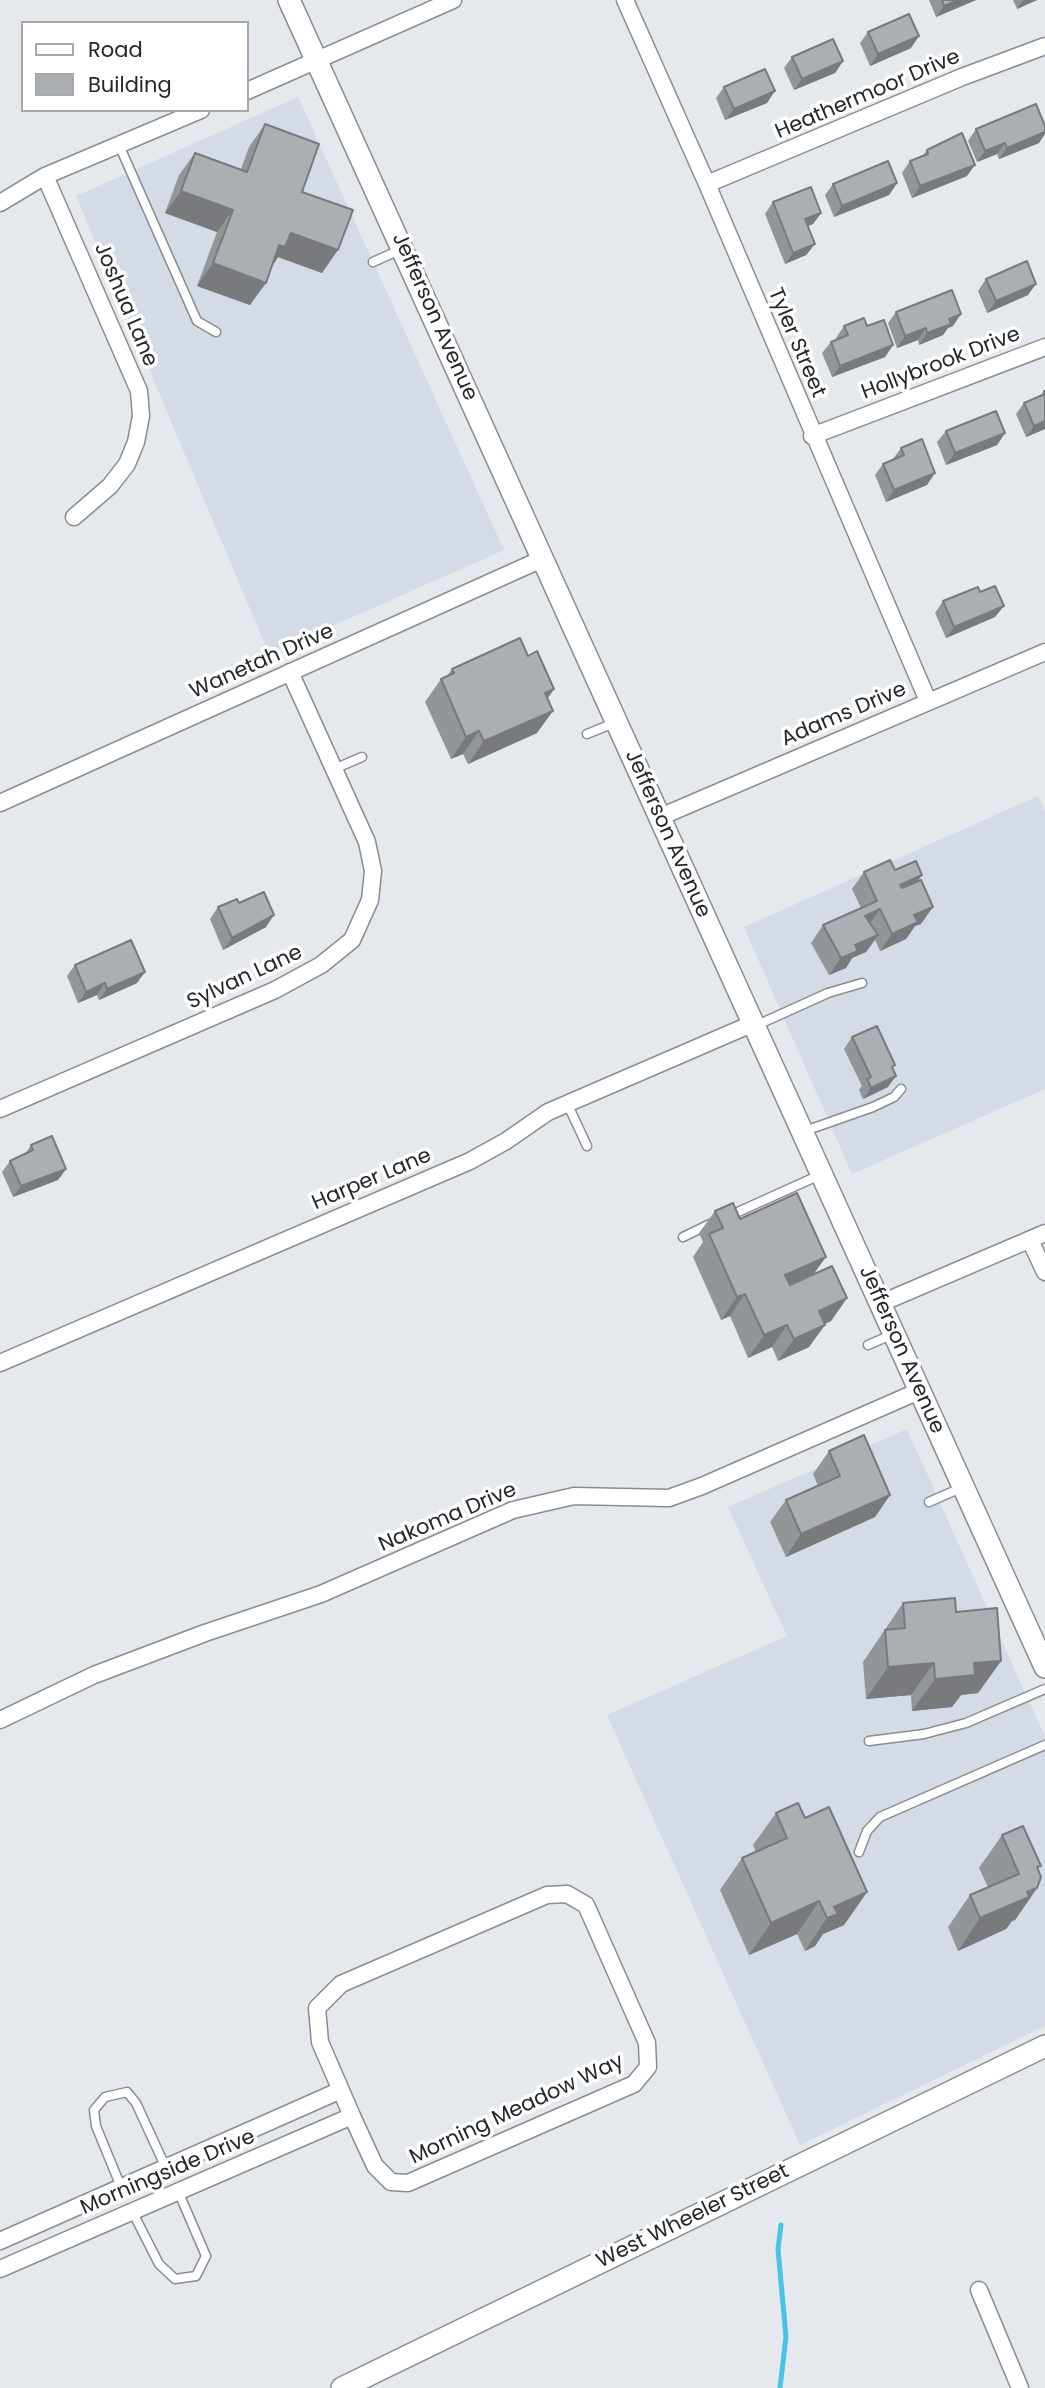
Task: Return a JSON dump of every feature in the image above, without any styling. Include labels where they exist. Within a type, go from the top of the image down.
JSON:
[{"type":"street","name":"Jefferson Avenue","points":[[289,0],[1045,1667]]},
{"type":"street","points":[[248,91],[453,0]]},
{"type":"street","name":"Tyler Street","points":[[625,0],[707,184],[812,436],[928,701]]},
{"type":"street","name":"Heathermoor Drive","points":[[707,184],[962,77],[1045,46]]},
{"type":"street","points":[[0,204],[45,176],[196,112]]},
{"type":"street","name":"Joshua Lane","points":[[45,176],[139,391],[139,429],[127,464],[110,486],[74,517]]},
{"type":"street","name":"Hollybrook Drive","points":[[812,436],[1045,347]]},
{"type":"street","name":"Wanetah Drive","points":[[0,803],[542,559]]},
{"type":"street","name":"Adams Drive","points":[[660,817],[1045,652]]},
{"type":"street","name":"Sylvan Lane","points":[[0,1109],[275,990],[321,965],[352,940],[370,901],[373,871],[367,842],[290,672]]},
{"type":"street","name":"Harper Lane","points":[[0,1363],[470,1161],[567,1103],[754,1024]]},
{"type":"street","points":[[880,1304],[1037,1236],[1045,1272]]},
{"type":"street","name":"Nakoma Drive","points":[[0,1720],[94,1675],[321,1594],[513,1510],[574,1496],[668,1498],[702,1486],[919,1391]]},
{"type":"street","name":"Morning Meadow Way","points":[[568,1894],[586,1905],[646,2043],[648,2067],[634,2084],[408,2183],[391,2182],[375,2166],[352,2116],[320,2042],[317,2008],[341,1984],[547,1895],[568,1894]]},
{"type":"street","name":"West Wheeler Street","points":[[342,2388],[1045,2046]]},
{"type":"street","name":"Morningside Drive","points":[[0,2241],[341,2090]]},
{"type":"street","name":"Morningside Drive","points":[[0,2269],[352,2116]]},
{"type":"street","points":[[979,2290],[1020,2388]]},
{"type":"lane","points":[[119,145],[197,321],[216,332]]},
{"type":"lane","points":[[373,262],[403,249]]},
{"type":"lane","points":[[587,734],[617,722]]},
{"type":"lane","points":[[334,769],[362,757]]},
{"type":"lane","points":[[754,1024],[828,993],[862,983]]},
{"type":"lane","points":[[802,1132],[873,1107],[894,1097],[901,1089]]},
{"type":"lane","points":[[567,1103],[587,1146]]},
{"type":"lane","points":[[686,1233],[822,1174]]},
{"type":"lane","points":[[868,1345],[893,1334]]},
{"type":"lane","points":[[929,1502],[963,1487]]},
{"type":"lane","points":[[869,1741],[924,1734],[966,1723],[1045,1689]]},
{"type":"lane","points":[[859,1852],[867,1830],[880,1817],[1045,1745]]},
{"type":"lane","points":[[121,2187],[96,2126],[94,2110],[105,2097],[127,2092],[136,2103],[166,2168]]},
{"type":"lane","points":[[132,2211],[159,2264],[175,2279],[196,2276],[206,2256],[178,2192]]},
{"type":"shaded area","points":[[298,97],[504,550],[269,654],[76,196]]},
{"type":"shaded area","points":[[1038,796],[1045,812],[1045,1089],[852,1174],[744,927]]},
{"type":"shaded area","points":[[907,1429],[1045,1737],[1045,2026],[800,2145],[607,1715],[787,1636],[728,1507]]},
{"type":"building","points":[[942,0],[958,0],[944,6]]},
{"type":"building","points":[[909,14],[919,36],[878,54],[868,32]]},
{"type":"building","points":[[833,39],[843,61],[802,79],[792,57]]},
{"type":"building","points":[[765,69],[775,91],[734,109],[724,87]]},
{"type":"building","points":[[1036,104],[1045,132],[1007,148],[1005,143],[985,151],[976,129]]},
{"type":"building","points":[[265,124],[319,144],[302,192],[353,210],[338,250],[291,233],[285,247],[279,245],[266,283],[213,263],[233,210],[181,191],[195,153],[247,172]]},
{"type":"building","points":[[962,133],[975,165],[920,186],[910,161],[928,154],[927,150]]},
{"type":"building","points":[[888,161],[897,183],[842,206],[833,184]]},
{"type":"building","points":[[811,187],[821,213],[805,219],[815,244],[793,253],[773,202]]},
{"type":"building","points":[[1027,261],[1036,284],[996,301],[986,279]]},
{"type":"building","points":[[952,290],[961,314],[949,319],[951,324],[927,333],[926,328],[905,336],[896,312]]},
{"type":"building","points":[[864,318],[867,326],[884,320],[893,345],[840,366],[831,342],[848,335],[844,326]]},
{"type":"building","points":[[1045,394],[1045,421],[1034,426],[1024,403]]},
{"type":"building","points":[[996,411],[1005,433],[955,453],[946,431]]},
{"type":"building","points":[[922,439],[935,473],[894,490],[883,464],[904,455],[901,448]]},
{"type":"building","points":[[995,586],[1004,606],[954,627],[943,601],[978,587],[980,592]]},
{"type":"building","points":[[520,638],[528,656],[537,651],[554,689],[545,693],[553,711],[484,741],[479,731],[466,737],[441,679],[454,673],[452,669]]},
{"type":"building","points":[[890,860],[895,870],[916,861],[922,875],[900,885],[902,888],[921,880],[933,907],[914,915],[918,922],[892,934],[880,909],[865,916],[878,935],[855,945],[858,951],[841,958],[823,925],[877,901],[864,872]]},
{"type":"building","points":[[264,892],[274,915],[232,938],[218,907],[237,899],[239,903]]},
{"type":"building","points":[[131,940],[145,972],[107,989],[105,983],[86,992],[75,965]]},
{"type":"building","points":[[877,1026],[895,1065],[892,1067],[896,1076],[871,1088],[867,1079],[871,1077],[852,1037]]},
{"type":"building","points":[[52,1136],[66,1169],[21,1186],[10,1161],[33,1150],[31,1145]]},
{"type":"building","points":[[797,1193],[826,1257],[785,1275],[790,1285],[832,1266],[847,1298],[819,1311],[825,1325],[794,1339],[787,1325],[764,1335],[745,1294],[737,1297],[709,1234],[723,1228],[715,1211],[733,1203],[740,1219]]},
{"type":"building","points":[[864,1435],[890,1495],[801,1534],[786,1500],[840,1476],[829,1451]]},
{"type":"building","points":[[955,1598],[956,1612],[997,1608],[1001,1661],[974,1663],[975,1675],[935,1679],[934,1663],[888,1667],[885,1630],[905,1628],[903,1603]]},
{"type":"building","points":[[798,1803],[805,1818],[829,1807],[867,1892],[834,1907],[838,1914],[827,1918],[819,1901],[771,1923],[742,1858],[787,1838],[776,1813]]},
{"type":"building","points":[[1023,1826],[1041,1866],[1037,1867],[1041,1877],[1037,1888],[1027,1892],[1029,1897],[980,1918],[970,1895],[1019,1874],[1002,1835]]},
{"type":"waterway","points":[[780,2388],[786,2337],[778,2249],[781,2225]]}]
